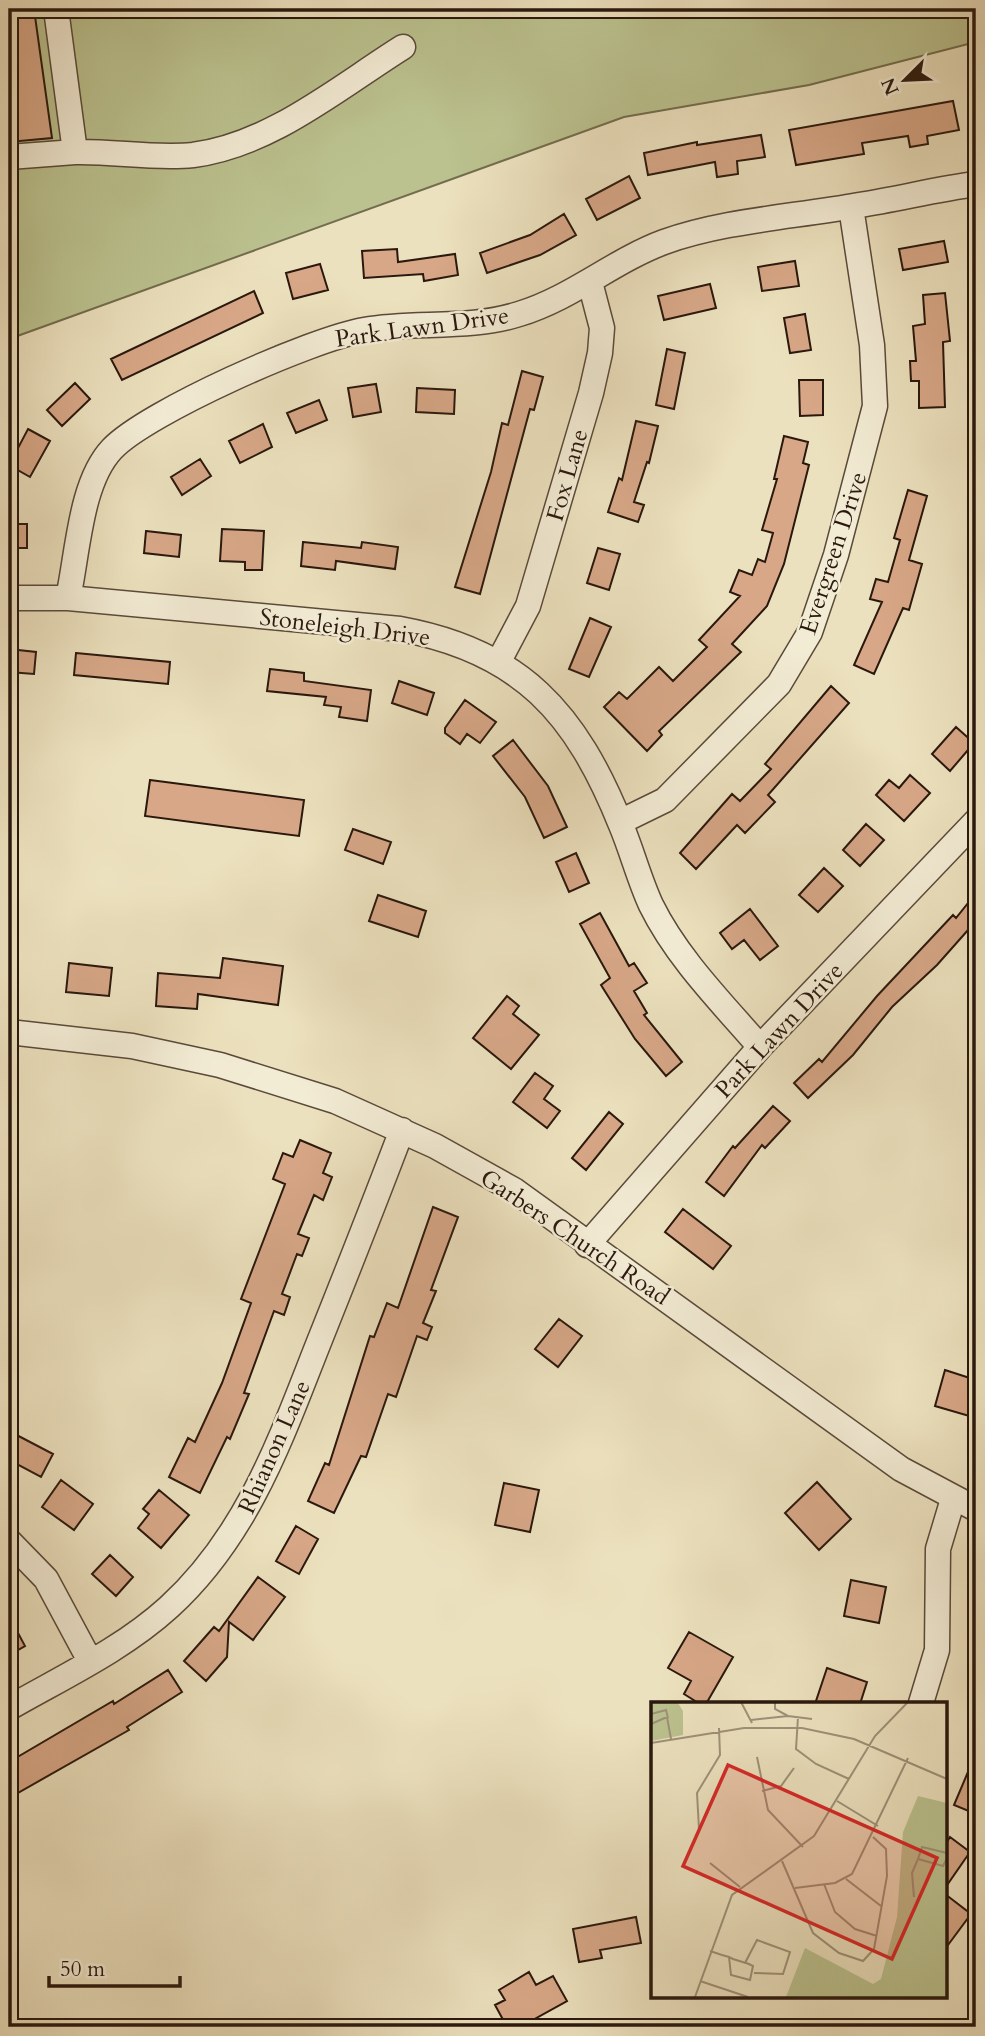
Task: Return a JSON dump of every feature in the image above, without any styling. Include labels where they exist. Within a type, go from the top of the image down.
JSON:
[{"type":"street","points":[[56,9],[75,152]]},
{"type":"street","points":[[9,157],[75,152],[159,156],[219,150],[273,128],[403,47]]},
{"type":"street","name":"Park Lawn Drive","points":[[68,597],[92,482],[107,454],[140,426],[327,339],[383,327],[504,318],[540,307],[645,250],[682,236],[976,184]]},
{"type":"street","name":"Evergreen Drive","points":[[620,822],[665,800],[779,684],[810,632],[836,555],[875,406],[872,345],[851,206]]},
{"type":"street","name":"Fox Lane","points":[[499,661],[528,606],[594,380],[602,328],[590,282]]},
{"type":"street","name":"Stoneleigh Drive","points":[[9,598],[68,597],[400,629],[451,641],[499,661],[543,698],[576,736],[620,822],[652,905],[681,953],[760,1047]]},
{"type":"street","name":"Park Lawn Drive","points":[[587,1245],[760,1047],[976,821]]},
{"type":"street","name":"Garbers Church Road","points":[[9,1032],[132,1046],[220,1065],[335,1101],[402,1130],[514,1190],[891,1462],[953,1499],[976,1509]]},
{"type":"street","name":"Rhianon Lane","points":[[9,1708],[134,1636],[176,1600],[221,1549],[252,1503],[273,1458],[402,1130]]},
{"type":"street","points":[[921,1702],[938,1639],[939,1549],[953,1499]]},
{"type":"street","points":[[9,1541],[46,1579],[90,1661]]},
{"type":"green space","points":[[9,9],[976,9],[976,42],[809,85],[624,117],[9,339]]},
{"type":"building","points":[[9,9],[34,9],[52,138],[9,142]]},
{"type":"building","points":[[953,101],[959,130],[927,136],[928,144],[910,147],[908,136],[862,143],[864,154],[796,165],[789,130]]},
{"type":"building","points":[[761,135],[765,157],[737,161],[738,174],[717,177],[715,162],[648,175],[644,153],[697,142],[697,145]]},
{"type":"building","points":[[629,176],[640,198],[597,220],[586,199]]},
{"type":"building","points":[[564,214],[576,235],[540,255],[487,273],[480,253],[530,235]]},
{"type":"building","points":[[944,241],[948,262],[903,270],[899,249]]},
{"type":"building","points":[[397,249],[398,262],[455,254],[458,275],[424,281],[423,274],[364,278],[362,251]]},
{"type":"building","points":[[795,261],[799,286],[762,291],[758,267]]},
{"type":"building","points":[[320,264],[328,290],[293,299],[286,273]]},
{"type":"building","points":[[710,284],[716,308],[664,320],[658,296]]},
{"type":"building","points":[[254,291],[263,313],[122,380],[111,359]]},
{"type":"building","points":[[945,293],[950,341],[943,342],[945,407],[919,408],[919,381],[911,381],[910,361],[916,361],[913,326],[925,324],[923,295]]},
{"type":"building","points":[[805,314],[811,350],[790,353],[784,318]]},
{"type":"building","points":[[667,349],[685,353],[674,409],[656,405]]},
{"type":"building","points":[[522,371],[543,377],[534,410],[530,409],[480,594],[455,587],[491,472],[502,423],[508,425]]},
{"type":"building","points":[[799,380],[823,380],[823,415],[800,416]]},
{"type":"building","points":[[75,383],[90,399],[62,426],[47,410]]},
{"type":"building","points":[[376,384],[381,412],[353,417],[348,388]]},
{"type":"building","points":[[417,388],[455,390],[454,414],[416,412]]},
{"type":"building","points":[[319,400],[327,420],[296,433],[287,413]]},
{"type":"building","points":[[636,421],[658,426],[649,463],[647,462],[634,502],[644,505],[638,522],[608,512],[619,478],[622,480]]},
{"type":"building","points":[[263,424],[272,447],[240,463],[229,441]]},
{"type":"building","points":[[28,429],[50,441],[30,477],[9,465]]},
{"type":"building","points":[[784,436],[808,442],[803,463],[809,465],[784,564],[767,606],[732,644],[741,652],[659,731],[662,735],[647,751],[604,707],[619,692],[627,699],[659,667],[673,681],[707,647],[699,640],[740,596],[730,592],[739,570],[752,575],[758,559],[765,562],[773,533],[762,530],[777,479],[774,479]]},
{"type":"building","points":[[200,459],[211,476],[182,495],[171,477]]},
{"type":"building","points":[[908,490],[927,496],[909,560],[922,564],[909,610],[903,608],[874,674],[854,665],[882,602],[870,599],[876,579],[888,582],[900,540],[894,538]]},
{"type":"building","points":[[9,524],[27,524],[27,548],[9,548]]},
{"type":"building","points":[[222,529],[264,531],[262,570],[245,570],[245,562],[220,561]]},
{"type":"building","points":[[146,531],[181,535],[179,557],[144,553]]},
{"type":"building","points":[[303,542],[361,548],[362,542],[398,547],[395,569],[336,561],[335,570],[301,566]]},
{"type":"building","points":[[598,548],[620,554],[609,590],[587,583]]},
{"type":"building","points":[[590,618],[611,627],[589,677],[569,669]]},
{"type":"building","points":[[9,649],[36,652],[34,674],[9,672]]},
{"type":"building","points":[[76,653],[170,662],[168,684],[74,675]]},
{"type":"building","points":[[270,669],[304,673],[304,681],[371,690],[367,721],[339,717],[341,707],[324,705],[326,697],[267,691]]},
{"type":"building","points":[[399,681],[434,693],[427,715],[392,703]]},
{"type":"building","points":[[831,686],[849,703],[768,795],[775,802],[745,833],[737,825],[696,869],[680,853],[732,794],[740,801],[771,769],[765,764]]},
{"type":"building","points":[[465,700],[496,722],[480,743],[467,734],[460,744],[445,733],[445,728]]},
{"type":"building","points":[[956,727],[974,743],[950,771],[932,754]]},
{"type":"building","points":[[513,740],[548,786],[567,827],[544,838],[525,797],[493,756]]},
{"type":"building","points":[[910,775],[930,793],[904,821],[876,795],[889,780],[899,788]]},
{"type":"building","points":[[150,780],[304,800],[299,836],[145,816]]},
{"type":"building","points":[[866,824],[884,840],[860,866],[843,850]]},
{"type":"building","points":[[353,829],[391,842],[383,864],[345,850]]},
{"type":"building","points":[[576,853],[589,883],[569,892],[556,862]]},
{"type":"building","points":[[824,868],[843,886],[818,912],[799,895]]},
{"type":"building","points":[[976,893],[976,921],[937,965],[892,1007],[853,1055],[808,1098],[794,1083],[819,1059],[822,1062],[877,996],[953,915],[956,918]]},
{"type":"building","points":[[378,895],[426,911],[418,937],[369,921]]},
{"type":"building","points":[[750,909],[778,946],[760,960],[744,940],[732,949],[720,933]]},
{"type":"building","points":[[600,913],[629,966],[634,963],[647,983],[634,991],[647,1013],[644,1015],[682,1062],[666,1076],[635,1039],[601,985],[610,978],[580,924]]},
{"type":"building","points":[[223,958],[283,966],[278,1005],[198,994],[197,1009],[156,1006],[158,973],[220,978]]},
{"type":"building","points":[[69,963],[112,968],[109,996],[66,992]]},
{"type":"building","points":[[507,996],[519,1006],[513,1014],[539,1035],[511,1069],[473,1038]]},
{"type":"building","points":[[535,1073],[553,1086],[544,1099],[560,1111],[547,1128],[513,1102]]},
{"type":"building","points":[[773,1106],[790,1121],[765,1148],[762,1145],[724,1196],[706,1182],[733,1146],[735,1148]]},
{"type":"building","points":[[609,1112],[623,1124],[586,1170],[572,1158]]},
{"type":"building","points":[[300,1140],[331,1153],[323,1173],[332,1177],[323,1200],[314,1195],[298,1234],[309,1238],[302,1256],[297,1254],[282,1294],[290,1297],[284,1315],[274,1311],[244,1393],[249,1394],[230,1439],[227,1437],[200,1493],[169,1477],[188,1438],[195,1442],[222,1383],[251,1303],[241,1299],[285,1184],[273,1179],[283,1153],[293,1157]]},
{"type":"building","points":[[433,1207],[458,1217],[431,1290],[436,1291],[423,1323],[432,1327],[427,1340],[417,1336],[396,1397],[388,1394],[366,1457],[361,1456],[334,1513],[308,1501],[325,1463],[329,1465],[370,1336],[374,1337],[387,1303],[398,1308]]},
{"type":"building","points":[[683,1209],[731,1246],[713,1269],[665,1232]]},
{"type":"building","points":[[559,1319],[582,1336],[558,1367],[535,1349]]},
{"type":"building","points":[[945,1370],[976,1380],[976,1418],[935,1406]]},
{"type":"building","points":[[9,1431],[53,1454],[41,1477],[9,1460]]},
{"type":"building","points":[[61,1480],[93,1504],[74,1530],[42,1507]]},
{"type":"building","points":[[817,1482],[851,1519],[819,1550],[785,1513]]},
{"type":"building","points":[[504,1483],[539,1490],[530,1532],[495,1525]]},
{"type":"building","points":[[159,1490],[189,1515],[161,1548],[138,1528],[149,1514],[143,1509]]},
{"type":"building","points":[[296,1526],[318,1539],[299,1574],[276,1561]]},
{"type":"building","points":[[110,1555],[133,1577],[116,1596],[92,1574]]},
{"type":"building","points":[[258,1577],[285,1597],[253,1640],[229,1622],[227,1657],[206,1681],[184,1661],[214,1627],[219,1631]]},
{"type":"building","points":[[851,1580],[886,1587],[879,1623],[844,1616]]},
{"type":"building","points":[[9,1616],[25,1646],[9,1655]]},
{"type":"building","points":[[689,1632],[733,1657],[707,1702],[697,1702],[684,1694],[691,1681],[668,1668]]},
{"type":"building","points":[[827,1668],[867,1682],[861,1702],[816,1702]]},
{"type":"building","points":[[168,1670],[182,1692],[127,1727],[129,1730],[9,1798],[9,1762],[113,1701],[114,1704]]},
{"type":"building","points":[[976,1753],[976,1814],[954,1805]]},
{"type":"building","points":[[950,1837],[970,1852],[946,1887],[946,1843]]},
{"type":"building","points":[[946,1895],[971,1914],[946,1948]]},
{"type":"building","points":[[636,1917],[641,1943],[600,1950],[602,1958],[579,1962],[573,1929]]},
{"type":"building","points":[[529,1972],[536,1985],[553,1976],[567,2001],[520,2027],[507,2027],[495,2005],[505,2000],[499,1990]]}]
